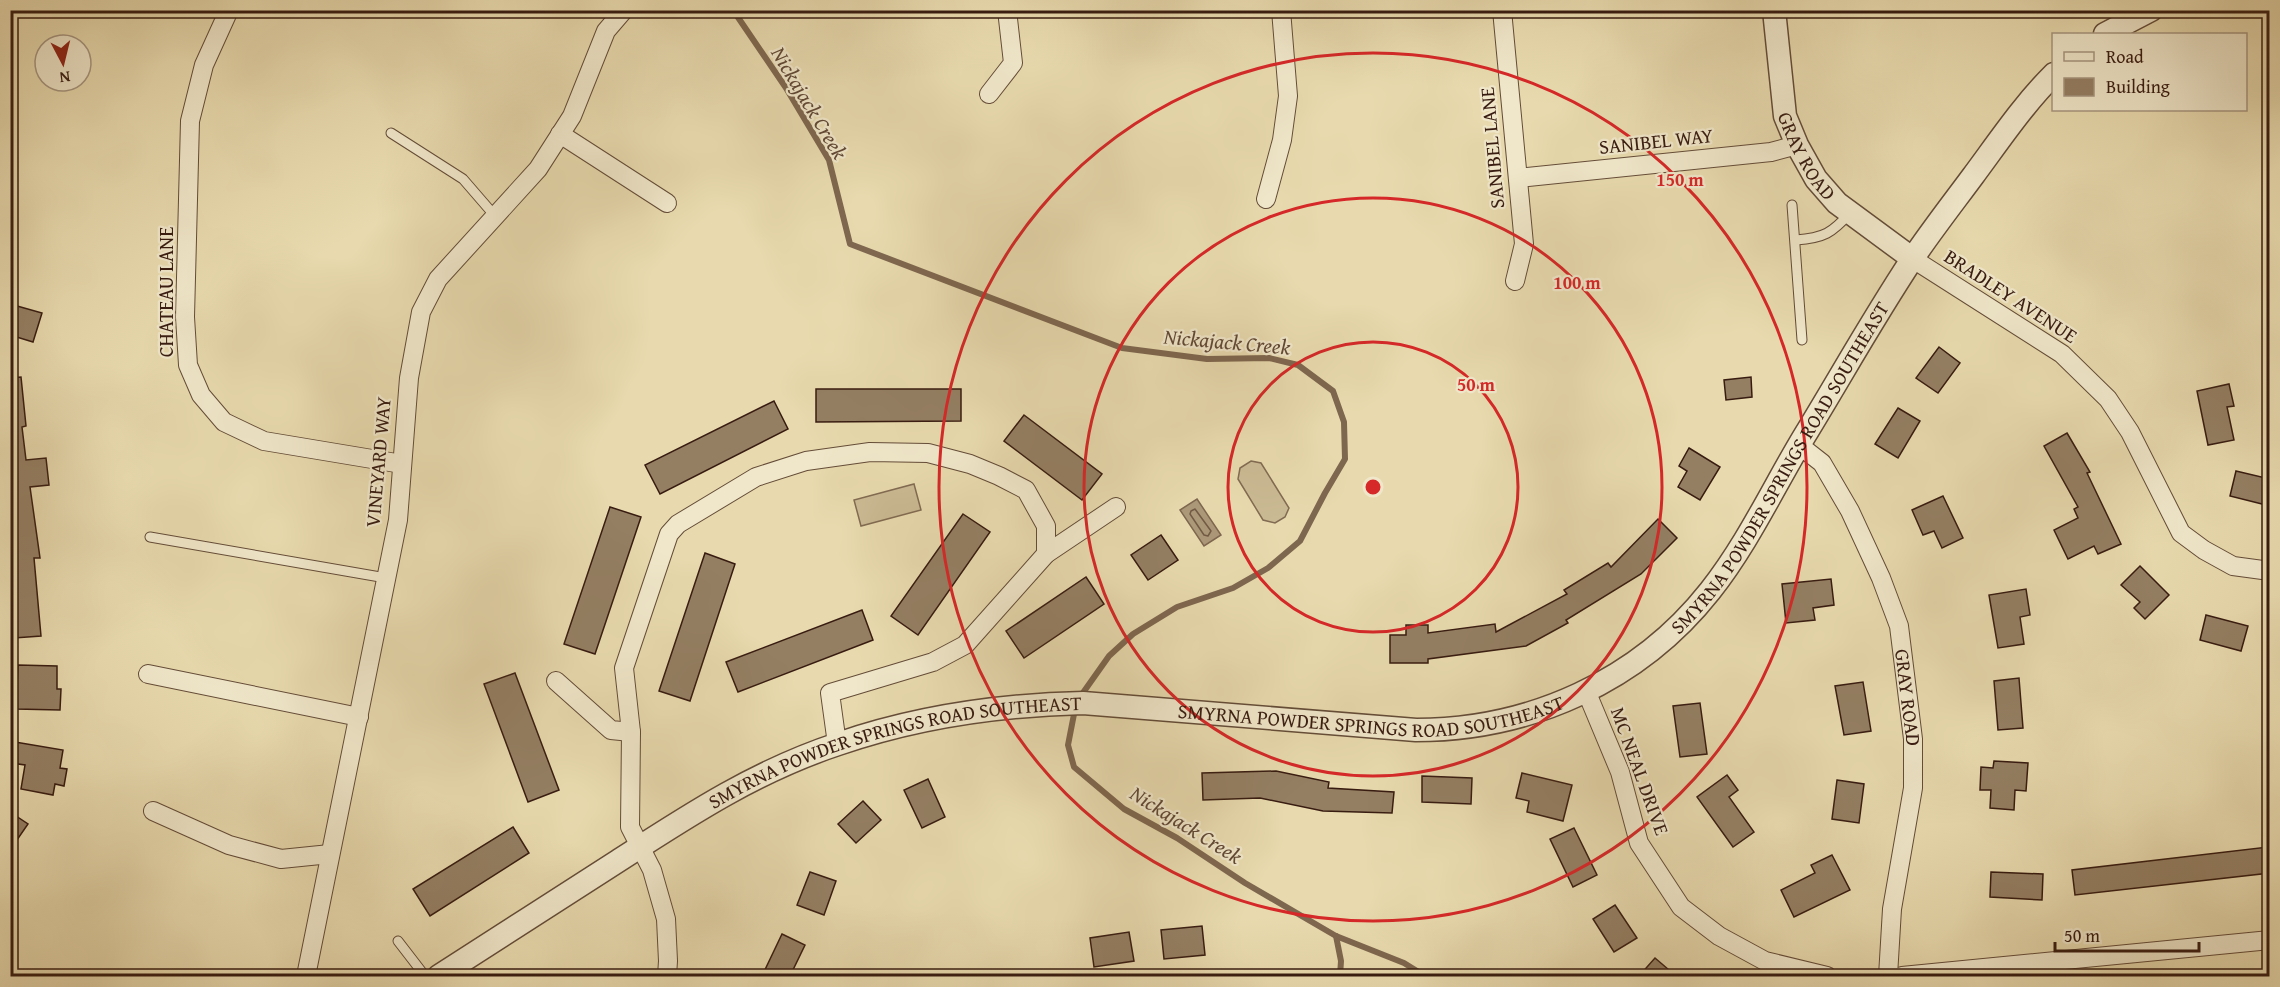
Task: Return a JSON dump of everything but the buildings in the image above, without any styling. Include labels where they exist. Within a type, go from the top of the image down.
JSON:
[{"type":"street","name":"CHATEAU LANE","points":[[229,10],[204,66],[190,121],[185,318],[188,365],[201,395],[224,422],[264,441],[402,464]]},
{"type":"street","name":"VINEYARD WAY","points":[[306,976],[398,520],[409,378],[421,312],[438,279],[538,169],[572,116],[606,31],[624,10]]},
{"type":"street","points":[[989,94],[1013,63],[1007,10]]},
{"type":"street","points":[[1266,199],[1282,140],[1288,96],[1281,10]]},
{"type":"street","name":"SANIBEL LANE","points":[[1502,10],[1524,244],[1515,281]]},
{"type":"street","name":"GRAY ROAD","points":[[1774,10],[1785,116],[1797,145],[1816,179],[1837,203],[1913,259]]},
{"type":"street","points":[[2107,33],[2151,10]]},
{"type":"street","name":"SMYRNA POWDER SPRINGS ROAD SOUTHEAST","points":[[439,976],[707,804],[744,784],[837,744],[900,726],[969,712],[1037,704],[1083,703],[1406,729],[1449,730],[1510,720],[1587,693],[1629,667],[1663,641],[1712,590],[1913,259],[2029,98],[2052,76]]},
{"type":"street","points":[[560,134],[667,203]]},
{"type":"street","name":"SANIBEL WAY","points":[[1518,178],[1771,152],[1797,145]]},
{"type":"street","name":"BRADLEY AVENUE","points":[[1913,259],[2062,354],[2108,399],[2130,432],[2181,533],[2204,550],[2233,566],[2270,571]]},
{"type":"street","name":"GRAY ROAD","points":[[1799,445],[1822,463],[1850,511],[1881,578],[1899,626],[1913,739],[1912,788],[1892,909],[1888,976]]},
{"type":"street","points":[[667,976],[666,919],[652,870],[630,827],[631,732],[624,668],[669,534],[678,524],[756,477],[806,462],[870,452],[928,453],[969,464],[1026,490],[1046,526],[1046,554]]},
{"type":"street","points":[[837,744],[830,693],[933,662],[965,645],[1046,554],[1116,507]]},
{"type":"street","points":[[148,674],[359,717]]},
{"type":"street","points":[[556,681],[611,730],[631,732]]},
{"type":"street","name":"MC NEAL DRIVE","points":[[1587,693],[1620,772],[1639,843],[1681,907],[1719,936],[1766,961],[1827,976]]},
{"type":"street","points":[[153,811],[230,845],[281,859],[330,854]]},
{"type":"street","points":[[1902,976],[2270,940]]},
{"type":"lane","points":[[391,133],[463,179],[495,216]]},
{"type":"lane","points":[[1792,206],[1802,340]]},
{"type":"lane","points":[[1796,240],[1828,234],[1850,213]]},
{"type":"lane","points":[[150,537],[386,578]]},
{"type":"lane","points":[[398,941],[425,976]]},
{"type":"shaded area","points":[[1251,461],[1261,463],[1289,508],[1285,517],[1275,523],[1263,520],[1238,479],[1240,468]]},
{"type":"shaded area","points":[[914,484],[921,510],[861,526],[854,500]]},
{"type":"water","points":[[1197,499],[1221,535],[1204,546],[1180,510]]},
{"type":"waterway","name":"Nickajack Creek","points":[[733,10],[786,88],[829,160],[850,244],[1122,348],[1207,359],[1269,358],[1298,365],[1333,391],[1344,422],[1345,459],[1300,541],[1268,568],[1233,588],[1177,607],[1133,634],[1109,656],[1080,697]]},
{"type":"waterway","name":"Nickajack Creek","points":[[1075,709],[1068,745],[1074,767],[1124,809],[1177,838],[1245,883],[1336,936],[1404,963],[1425,976]]},
{"type":"waterway","name":"Nickajack Creek","points":[[1336,936],[1341,961],[1340,976]]}]
